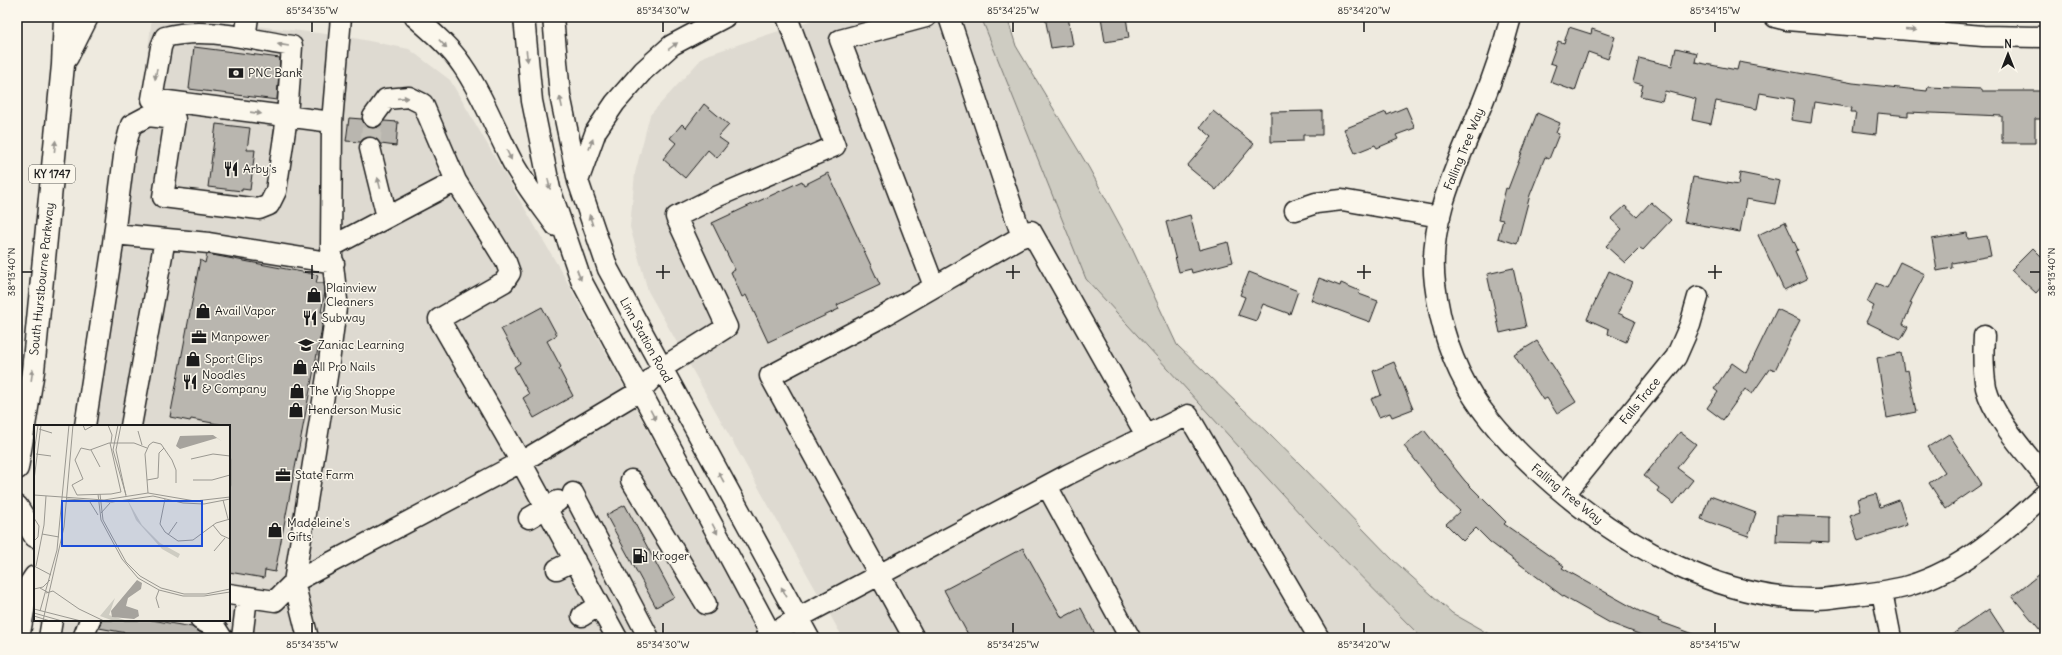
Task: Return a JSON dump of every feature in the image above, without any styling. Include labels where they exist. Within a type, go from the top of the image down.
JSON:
[{"type":"main road","name":"South Hurstbourne Parkway","points":[[17,468],[33,371],[63,65],[65,17]]},
{"type":"main road","points":[[63,65],[87,17]]},
{"type":"main road","points":[[17,507],[34,534]]},
{"type":"main road","points":[[18,638],[27,589],[34,578]]},
{"type":"street","points":[[245,38],[248,17]]},
{"type":"street","points":[[313,634],[294,582],[329,362],[337,300],[333,255],[332,122],[341,17]]},
{"type":"street","points":[[415,17],[428,28],[462,64],[513,163],[535,198],[566,238]]},
{"type":"street","points":[[524,17],[532,101],[550,189],[581,280],[770,637],[798,618],[1047,486],[1188,414],[1320,638]]},
{"type":"street","name":"Linn Station Road","points":[[553,17],[560,95],[578,181],[608,269],[809,638]]},
{"type":"street","points":[[578,181],[596,131],[615,103],[643,71],[672,46],[725,17]]},
{"type":"street","points":[[242,638],[238,595],[275,601],[294,582],[522,462],[640,391],[662,368],[727,327],[676,217],[716,197],[835,146],[787,17]]},
{"type":"street","points":[[926,17],[889,22],[840,40],[934,286]]},
{"type":"street","points":[[949,17],[1022,237]]},
{"type":"street","name":"Falling Tree Way","points":[[1511,17],[1501,54],[1447,185],[1434,250],[1434,282],[1443,331],[1451,355],[1463,380],[1491,422],[1517,452],[1565,494],[1602,523],[1650,553],[1713,580],[1756,592],[1786,597],[1817,599],[1882,592],[1908,586],[1935,576],[1975,554],[2045,494]]},
{"type":"street","points":[[1775,17],[1788,20],[1983,36],[2045,37]]},
{"type":"street","points":[[85,425],[114,234],[125,148],[131,125],[150,107],[161,47],[165,36],[179,33],[218,34],[292,46],[287,117],[276,191],[269,205],[259,209],[163,197],[175,119],[150,107]]},
{"type":"street","points":[[373,117],[386,99],[409,97],[423,104],[456,181],[506,262],[510,273],[504,282],[439,320],[522,462],[559,501],[649,638]]},
{"type":"street","points":[[150,107],[287,117],[332,122]]},
{"type":"street","points":[[370,148],[387,217]]},
{"type":"street","points":[[114,234],[333,255],[387,217],[456,181]]},
{"type":"street","points":[[1295,210],[1316,203],[1342,200],[1440,217]]},
{"type":"street","points":[[914,638],[770,376],[882,317],[1031,231],[1146,435]]},
{"type":"street","points":[[131,425],[166,239]]},
{"type":"street","name":"Falls Trace","points":[[1565,494],[1676,357],[1690,325],[1698,297]]},
{"type":"street","points":[[1984,336],[1983,364],[1987,390],[2004,425],[2045,477]]},
{"type":"street","points":[[631,480],[706,604]]},
{"type":"street","points":[[1047,486],[1130,638]]},
{"type":"street","points":[[528,518],[559,501]]},
{"type":"street","points":[[559,501],[575,560],[617,638]]},
{"type":"street","points":[[557,570],[575,560]]},
{"type":"street","points":[[1882,592],[1891,638]]},
{"type":"street","points":[[582,616],[599,605]]},
{"type":"street","points":[[49,638],[52,621]]},
{"type":"street","points":[[83,638],[90,621]]},
{"type":"street","points":[[203,621],[215,627],[222,638]]},
{"type":"shaded area","points":[[152,17],[176,17],[344,36],[409,49],[450,80],[564,276],[760,638],[55,638],[58,621],[230,621],[230,425],[91,425],[128,212]]},
{"type":"shaded area","points":[[821,17],[981,17],[1086,279],[1312,527],[1422,638],[843,638],[648,291],[630,227],[635,173],[650,115],[704,56]]},
{"type":"shaded area","points":[[981,17],[1007,17],[1016,46],[1089,168],[1128,240],[1177,345],[1302,466],[1392,559],[1452,613],[1496,638],[1422,638],[1312,527],[1086,279]]},
{"type":"building","points":[[1045,17],[1068,17],[1073,45],[1051,48]]},
{"type":"building","points":[[1101,17],[1126,17],[1129,38],[1105,42]]},
{"type":"building","points":[[1569,27],[1591,34],[1592,29],[1615,37],[1608,59],[1588,52],[1575,91],[1550,82],[1556,65],[1550,63],[1558,41],[1564,43]]},
{"type":"building","name":"PNC Bank","points":[[194,47],[280,58],[277,100],[189,89]]},
{"type":"building","points":[[1676,48],[1697,53],[1695,62],[1737,70],[1739,62],[1853,83],[1927,91],[1928,87],[1982,89],[1982,91],[2045,91],[2045,119],[2035,119],[2035,143],[2002,143],[2002,116],[1908,112],[1908,116],[1878,113],[1876,134],[1853,131],[1856,112],[1851,112],[1852,108],[1814,102],[1811,123],[1791,120],[1794,99],[1760,93],[1757,109],[1716,101],[1711,124],[1692,120],[1696,99],[1665,91],[1662,101],[1640,96],[1643,85],[1633,82],[1639,58],[1672,66]]},
{"type":"building","points":[[704,104],[729,125],[718,137],[728,144],[717,158],[708,150],[685,178],[663,159],[676,143],[670,138],[682,124],[686,128]]},
{"type":"building","points":[[1406,107],[1415,128],[1396,135],[1398,139],[1377,148],[1375,145],[1355,153],[1344,129],[1386,112],[1387,115]]},
{"type":"building","points":[[1213,111],[1254,144],[1216,190],[1187,166],[1212,137],[1200,127]]},
{"type":"building","points":[[1322,111],[1322,135],[1303,135],[1303,141],[1271,142],[1271,112]]},
{"type":"building","points":[[1537,113],[1560,123],[1556,133],[1559,134],[1549,159],[1545,157],[1530,195],[1517,244],[1498,238],[1503,220],[1498,219],[1506,188],[1508,189]]},
{"type":"building","points":[[349,118],[362,119],[366,126],[372,128],[378,127],[384,121],[398,122],[396,146],[381,144],[373,137],[367,137],[360,142],[346,141]]},
{"type":"building","name":"Arby's","points":[[216,124],[250,128],[247,150],[255,150],[250,190],[242,189],[242,191],[208,187]]},
{"type":"building","points":[[828,173],[880,285],[837,305],[839,309],[768,342],[746,295],[742,297],[731,272],[735,270],[712,223],[802,181],[804,185]]},
{"type":"building","points":[[1740,173],[1780,181],[1775,204],[1746,199],[1740,232],[1684,222],[1693,177],[1738,185]]},
{"type":"building","points":[[1651,202],[1671,220],[1643,250],[1640,248],[1625,263],[1606,246],[1622,229],[1611,219],[1625,206],[1637,217]]},
{"type":"building","points":[[1190,215],[1199,250],[1228,242],[1233,262],[1192,273],[1191,269],[1179,272],[1166,222]]},
{"type":"building","points":[[1785,222],[1798,250],[1795,251],[1807,279],[1784,290],[1758,235]]},
{"type":"building","points":[[1967,233],[1968,239],[1987,236],[1991,256],[1952,263],[1952,268],[1937,271],[1932,239]]},
{"type":"building","points":[[2033,248],[2045,260],[2045,283],[2036,293],[2011,270]]},
{"type":"building","points":[[207,254],[318,275],[316,283],[324,283],[325,292],[321,312],[324,312],[321,333],[275,572],[265,570],[264,578],[230,572],[230,425],[191,419],[190,421],[170,417],[200,260],[205,263]]},
{"type":"building","points":[[1900,262],[1925,274],[1910,303],[1912,304],[1903,324],[1908,327],[1901,339],[1866,322],[1874,306],[1867,302],[1876,283],[1887,288]]},
{"type":"building","points":[[1513,268],[1526,327],[1500,333],[1487,274]]},
{"type":"building","points":[[1609,271],[1632,282],[1618,313],[1635,321],[1626,342],[1608,334],[1609,329],[1587,319]]},
{"type":"building","points":[[1249,272],[1298,291],[1290,314],[1263,304],[1256,321],[1238,315],[1245,297],[1240,295]]},
{"type":"building","points":[[1319,278],[1340,286],[1341,283],[1360,291],[1359,294],[1378,301],[1370,322],[1311,300]]},
{"type":"building","points":[[542,307],[557,335],[547,341],[561,367],[559,369],[573,396],[534,418],[523,398],[529,394],[514,367],[520,363],[501,329]]},
{"type":"building","points":[[1777,309],[1800,320],[1775,370],[1770,368],[1752,394],[1745,389],[1723,420],[1707,408],[1718,392],[1714,389],[1732,363],[1746,373]]},
{"type":"building","points":[[1537,341],[1576,402],[1557,414],[1547,398],[1543,400],[1514,355]]},
{"type":"building","points":[[1901,353],[1904,371],[1908,370],[1916,412],[1887,418],[1877,358]]},
{"type":"building","points":[[1394,362],[1413,409],[1392,417],[1390,413],[1379,417],[1371,399],[1381,395],[1373,371]]},
{"type":"building","points":[[1424,430],[1465,481],[1506,522],[1504,524],[1564,566],[1562,568],[1639,611],[1659,619],[1658,621],[1699,636],[1698,638],[1649,638],[1610,623],[1564,597],[1490,542],[1476,528],[1463,541],[1446,524],[1460,511],[1442,494],[1404,446]]},
{"type":"building","points":[[1680,432],[1696,444],[1677,468],[1693,480],[1674,504],[1657,491],[1659,488],[1644,476]]},
{"type":"building","points":[[1949,434],[1982,484],[1946,509],[1929,483],[1945,472],[1928,447]]},
{"type":"building","points":[[1876,494],[1880,507],[1899,500],[1907,525],[1858,541],[1850,515],[1861,511],[1858,499]]},
{"type":"building","points":[[1710,496],[1756,513],[1748,536],[1701,519]]},
{"type":"building","name":"Kroger","points":[[625,505],[674,597],[656,607],[606,515]]},
{"type":"building","points":[[1777,515],[1829,517],[1829,542],[1776,542]]},
{"type":"building","points":[[1023,548],[1062,618],[1081,608],[1097,638],[970,638],[944,590]]},
{"type":"building","points":[[2045,570],[2045,636],[2012,596]]},
{"type":"building","points":[[1989,609],[2004,632],[1995,638],[1947,638]]},
{"type":"building","points":[[101,621],[158,621],[192,627],[208,638],[131,638],[132,634],[99,628]]},
{"type":"tunnel","points":[[370,148],[373,117]]},
{"type":"place","name":"PNC Bank","points":[[236,73]]},
{"type":"place","name":"Arby's","points":[[231,169]]},
{"type":"place","name":"Plainview Cleaners","points":[[314,295]]},
{"type":"place","name":"Avail Vapor","points":[[203,311]]},
{"type":"place","name":"Subway","points":[[310,318]]},
{"type":"place","name":"Manpower","points":[[199,337]]},
{"type":"place","name":"Zaniac Learning","points":[[306,345]]},
{"type":"place","name":"Sport Clips","points":[[193,359]]},
{"type":"place","name":"All Pro Nails","points":[[300,367]]},
{"type":"place","name":"Noodles & Company","points":[[190,382]]},
{"type":"place","name":"The Wig Shoppe","points":[[297,391]]},
{"type":"place","name":"Henderson Music","points":[[296,410]]},
{"type":"place","name":"State Farm","points":[[283,475]]},
{"type":"place","name":"Madeleine's Gifts","points":[[275,530]]},
{"type":"place","name":"Kroger","points":[[640,556]]}]
